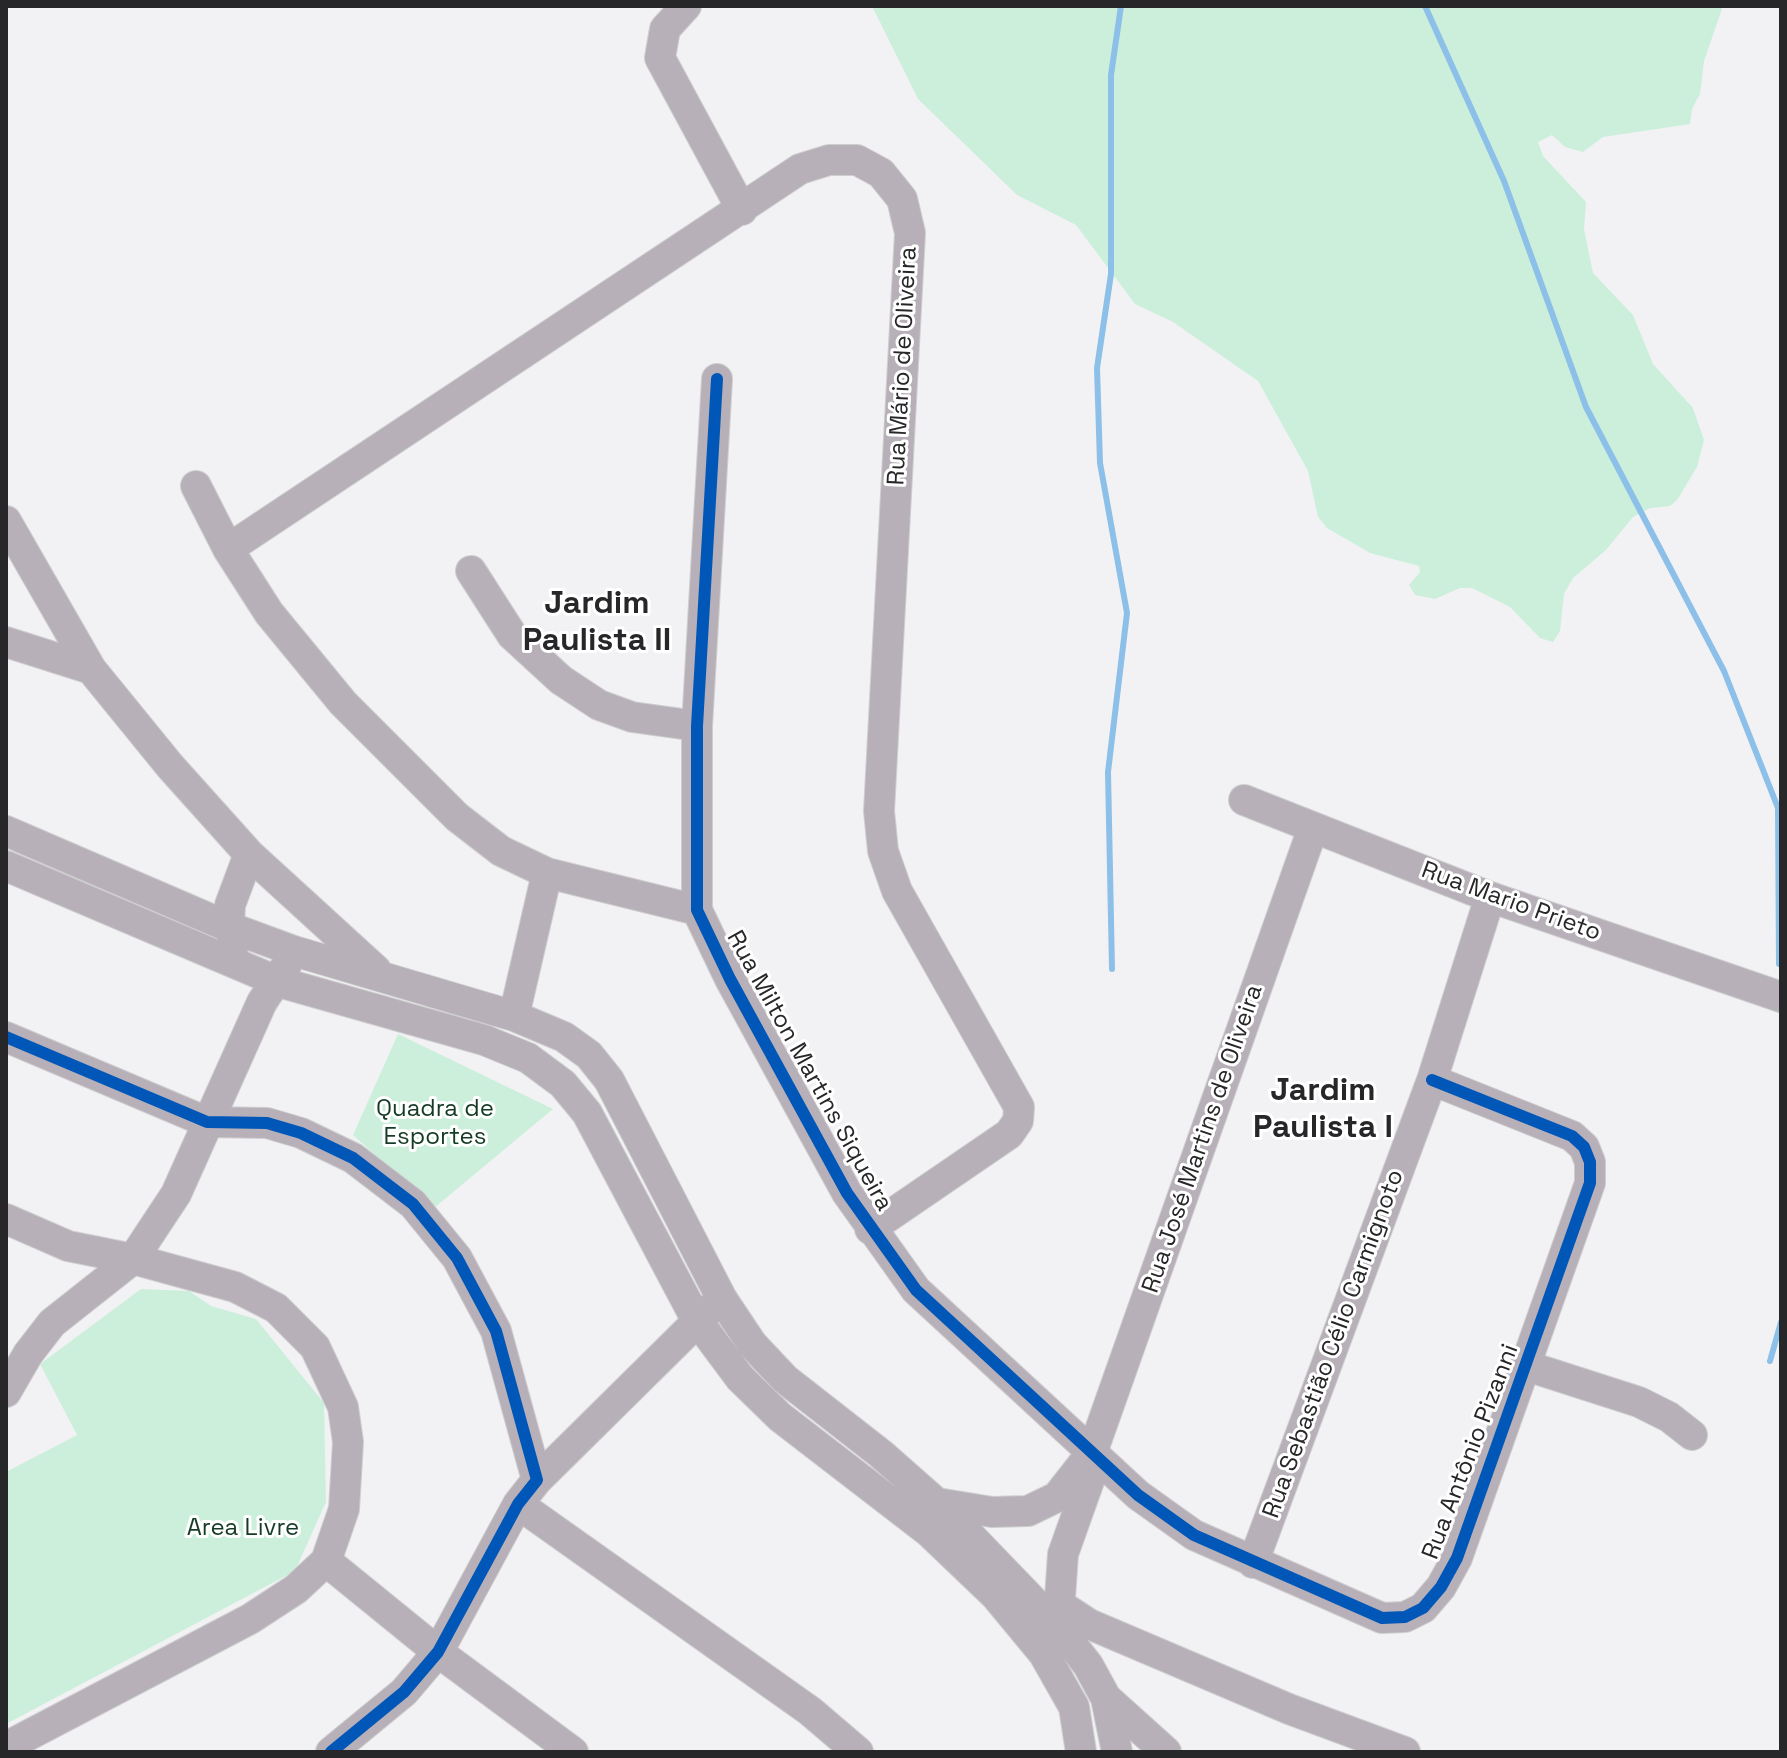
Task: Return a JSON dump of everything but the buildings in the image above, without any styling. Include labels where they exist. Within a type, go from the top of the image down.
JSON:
[{"type":"street","points":[[686,6],[665,29],[660,58],[742,210]]},
{"type":"street","name":"Rua Mário de Oliveira","points":[[228,549],[800,169],[829,160],[857,160],[881,173],[902,199],[910,233],[879,811],[883,851],[897,891],[1019,1107],[1018,1121],[1009,1134],[870,1229]]},
{"type":"street","points":[[196,486],[228,549],[269,613],[343,703],[457,817],[501,851],[547,873],[697,910],[697,726],[717,379]]},
{"type":"street","points":[[6,521],[91,669],[170,766],[249,854],[320,922],[387,979]]},
{"type":"street","points":[[471,571],[512,635],[561,680],[599,705],[632,717],[697,726]]},
{"type":"street","points":[[6,642],[91,669]]},
{"type":"street","name":"Rua Mario Prieto","points":[[1244,800],[1490,897],[1781,997]]},
{"type":"street","name":"Rua José Martins de Oliveira","points":[[1059,1616],[1063,1554],[1089,1481],[1093,1450],[1313,828]]},
{"type":"street","points":[[6,831],[229,927],[294,951],[514,1016],[564,1037],[589,1055],[609,1080],[722,1299],[752,1344],[785,1379],[937,1503],[1059,1616],[1106,1698],[1117,1752]]},
{"type":"street","points":[[246,969],[229,927],[230,905],[249,854]]},
{"type":"street","points":[[6,866],[246,969],[270,992],[484,1040],[528,1058],[563,1084],[587,1113],[696,1319],[740,1378],[780,1417],[928,1531],[996,1596],[1044,1654],[1074,1707],[1081,1752]]},
{"type":"street","points":[[514,1016],[547,873]]},
{"type":"street","name":"Rua Sebastião Célio Carmignoto","points":[[1253,1563],[1432,1080],[1490,897]]},
{"type":"street","name":"Rua Milton Martins Siqueira","points":[[697,910],[737,992],[870,1229],[916,1290],[1093,1450]]},
{"type":"street","points":[[6,1392],[28,1354],[52,1323],[133,1259],[176,1194],[270,992],[294,951]]},
{"type":"street","points":[[6,1037],[207,1122],[267,1123],[301,1133],[353,1158],[413,1204],[457,1258],[496,1331],[537,1480]]},
{"type":"street","name":"Rua Antônio Pizanni","points":[[1093,1450],[1138,1495],[1194,1535],[1382,1618],[1405,1617],[1423,1608],[1441,1587],[1457,1558],[1590,1183],[1590,1162],[1584,1147],[1572,1136],[1432,1080]]},
{"type":"street","points":[[6,1219],[68,1246],[133,1259],[235,1287],[276,1308],[315,1347],[343,1407],[348,1442],[344,1509],[326,1561],[296,1589],[250,1619],[6,1747]]},
{"type":"street","points":[[331,1752],[404,1692],[438,1652],[518,1504],[537,1480],[696,1319],[722,1299]]},
{"type":"street","points":[[1527,1366],[1639,1402],[1669,1417],[1692,1435]]},
{"type":"street","name":"Rua José Martins de Oliveira","points":[[937,1503],[992,1512],[1028,1511],[1057,1497],[1093,1450]]},
{"type":"street","points":[[518,1504],[810,1711],[858,1752]]},
{"type":"street","points":[[326,1561],[438,1652],[573,1752]]},
{"type":"street","points":[[1059,1616],[1089,1624],[1289,1709],[1405,1752]]},
{"type":"street","points":[[1106,1698],[1166,1752]]},
{"type":"green space","points":[[872,6],[1723,6],[1704,61],[1700,94],[1692,109],[1690,124],[1603,137],[1583,152],[1565,147],[1552,135],[1538,142],[1543,156],[1586,202],[1584,229],[1593,273],[1633,315],[1653,364],[1693,408],[1704,440],[1697,467],[1677,500],[1670,506],[1650,508],[1633,517],[1606,550],[1573,578],[1564,594],[1560,631],[1553,642],[1540,638],[1510,607],[1472,588],[1460,588],[1435,599],[1415,595],[1409,585],[1420,572],[1419,566],[1370,553],[1327,528],[1318,517],[1308,471],[1258,381],[1173,322],[1135,304],[1076,225],[1017,195],[918,99]]},
{"type":"green space","name":"Quadra de Esportes","points":[[398,1034],[553,1109],[434,1208],[353,1135]]},
{"type":"green space","name":"Area Livre","points":[[141,1289],[189,1291],[211,1306],[256,1319],[324,1403],[326,1502],[295,1571],[6,1724],[6,1472],[77,1435],[40,1364]]},
{"type":"waterway","points":[[1112,969],[1108,772],[1127,613],[1100,463],[1097,368],[1111,274],[1111,75],[1121,6]]},
{"type":"waterway","points":[[1425,6],[1504,181],[1586,407],[1724,671],[1778,808],[1779,964]]},
{"type":"waterway","points":[[1770,1361],[1781,1322]]},
{"type":"cycle path","points":[[717,379],[697,726],[697,910],[730,979],[847,1193],[916,1290],[1138,1495],[1194,1535],[1382,1618],[1405,1617],[1423,1608],[1441,1587],[1457,1558],[1590,1183],[1590,1162],[1584,1147],[1572,1136],[1432,1080]]},
{"type":"cycle path","points":[[6,1037],[207,1122],[267,1123],[301,1133],[353,1158],[413,1204],[457,1258],[496,1331],[537,1480],[518,1504],[438,1652],[404,1692],[331,1752]]},
{"type":"district","name":"Jardim Paulista II","points":[[597,622]]},
{"type":"district","name":"Jardim Paulista I","points":[[1323,1110]]}]
